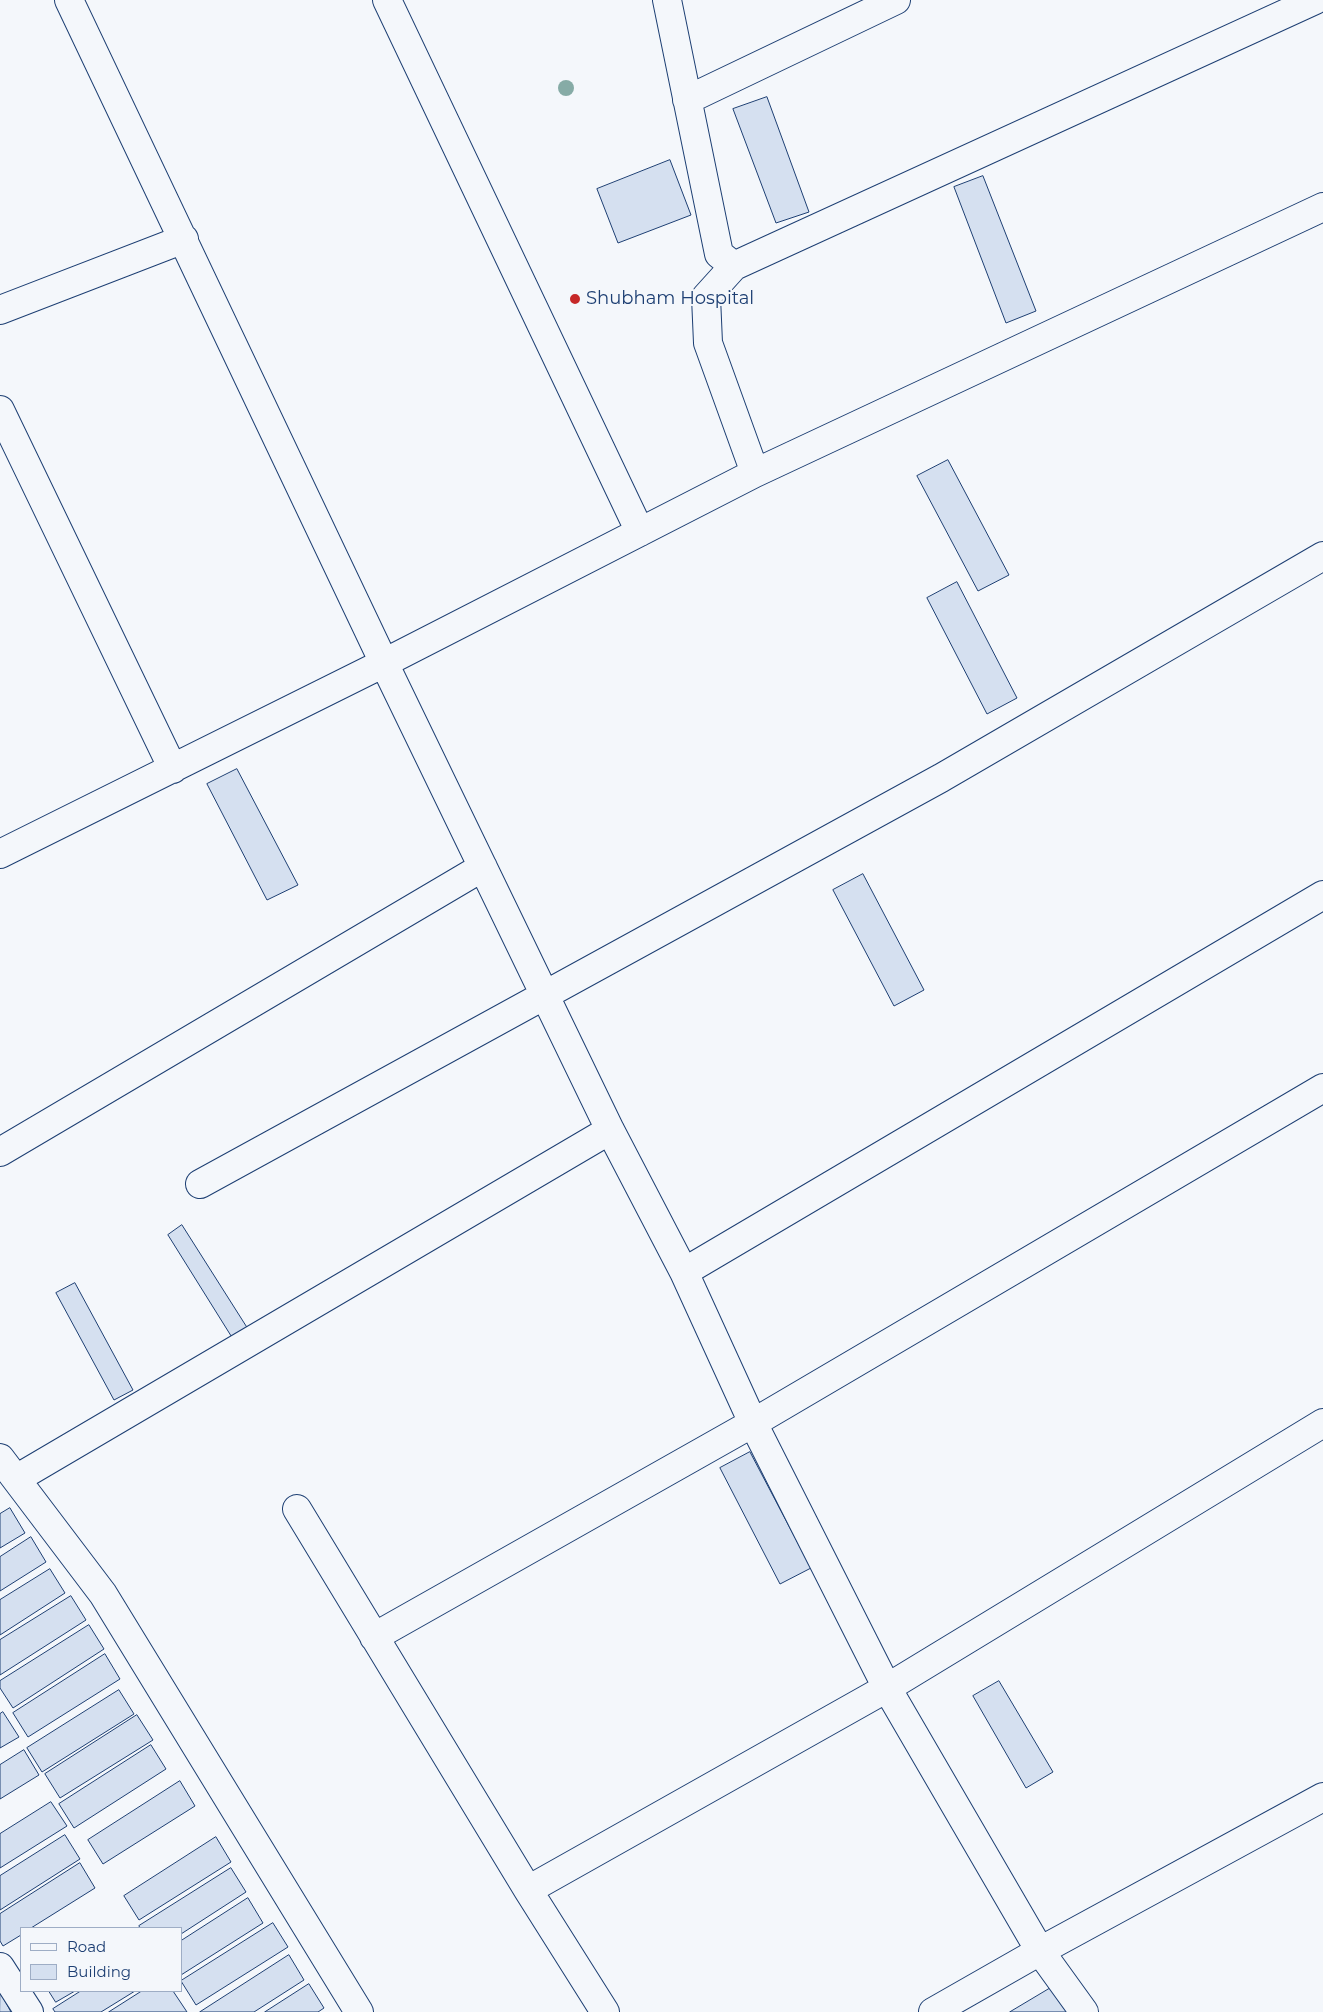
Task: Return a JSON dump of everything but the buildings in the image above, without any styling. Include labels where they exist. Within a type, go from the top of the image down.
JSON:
[{"type":"street","points":[[69,0],[384,664],[610,1130],[684,1272],[753,1423],[887,1688],[1040,1951],[1084,2012]]},
{"type":"street","points":[[387,0],[640,532]]},
{"type":"street","points":[[667,0],[719,254],[734,266]]},
{"type":"street","points":[[687,100],[896,0]]},
{"type":"street","points":[[756,472],[708,343],[706,297],[734,266],[1315,0]]},
{"type":"street","points":[[0,854],[384,664],[756,472],[1323,207]]},
{"type":"street","points":[[0,310],[184,239]]},
{"type":"street","points":[[0,410],[173,769]]},
{"type":"street","points":[[200,1184],[941,778],[1323,556]]},
{"type":"street","points":[[0,1152],[483,867]]},
{"type":"street","points":[[684,1272],[1323,895]]},
{"type":"street","points":[[374,1637],[753,1423],[1323,1088]]},
{"type":"street","points":[[16,1479],[610,1130]]},
{"type":"street","points":[[528,1890],[887,1688],[1323,1423]]},
{"type":"street","points":[[0,1458],[103,1594],[359,2012]]},
{"type":"street","points":[[297,1509],[604,2012]]},
{"type":"street","points":[[933,2012],[1040,1951],[1323,1797]]},
{"type":"street","points":[[0,1967],[29,2012]]},
{"type":"place","name":"Shubham Hospital","points":[[575,299]]}]
